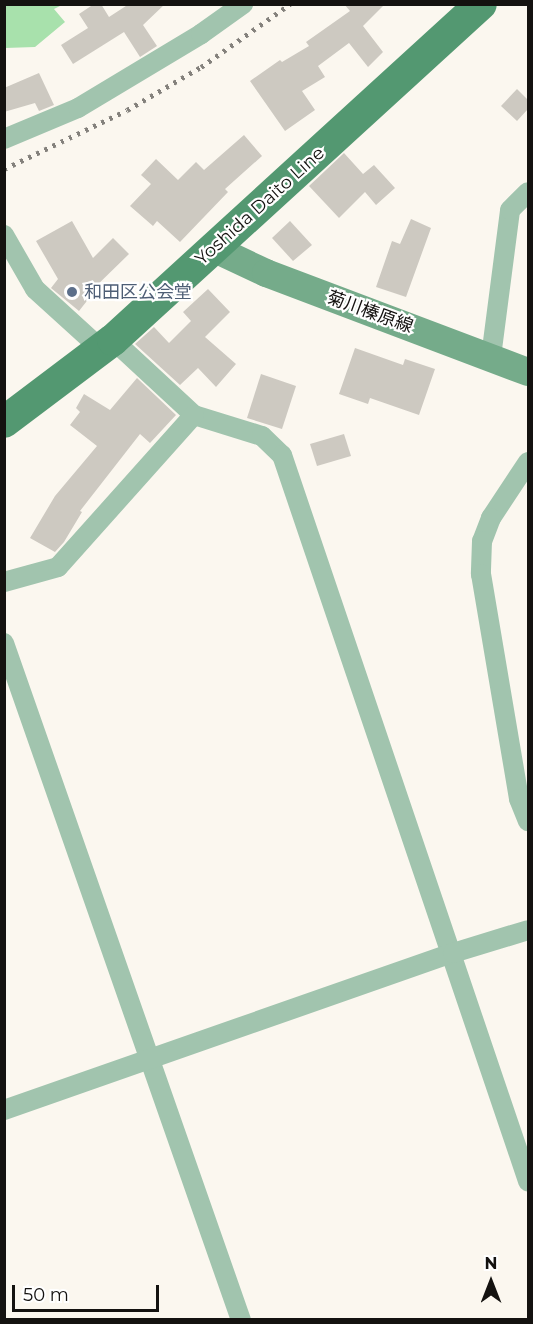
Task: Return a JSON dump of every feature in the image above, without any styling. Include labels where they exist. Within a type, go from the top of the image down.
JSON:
[{"type":"main road","name":"Yoshida Daito Line","points":[[4,422],[107,345],[481,4]]},
{"type":"main road","name":"菊川榛原線","points":[[213,248],[266,273],[528,372]]},
{"type":"street","points":[[4,139],[78,108],[201,34],[243,4]]},
{"type":"street","points":[[491,357],[510,210],[528,192]]},
{"type":"street","points":[[4,235],[35,290],[194,415],[262,436],[282,455],[453,953],[528,1181]]},
{"type":"street","points":[[4,582],[58,567],[194,415]]},
{"type":"street","points":[[528,462],[491,518],[482,541],[481,574],[519,799],[528,821]]},
{"type":"street","points":[[4,643],[242,1320]]},
{"type":"street","points":[[4,1110],[453,953],[528,930]]},
{"type":"green space","points":[[4,5],[62,5],[54,9],[65,22],[35,47],[5,48]]},
{"type":"building","points":[[94,4],[101,4],[109,17],[129,4],[165,4],[143,25],[157,46],[140,57],[124,32],[73,64],[61,45],[88,28],[79,14]]},
{"type":"building","points":[[344,4],[385,4],[363,26],[383,52],[368,67],[349,43],[318,66],[325,77],[302,91],[315,110],[285,131],[250,81],[280,60],[282,62],[309,46],[306,42],[350,11]]},
{"type":"building","points":[[39,73],[54,105],[39,111],[35,103],[4,112],[4,88]]},
{"type":"building","points":[[517,89],[528,100],[528,109],[517,121],[501,106]]},
{"type":"building","points":[[244,135],[262,156],[225,189],[228,192],[180,242],[157,221],[153,226],[130,206],[151,184],[141,175],[156,159],[178,180],[196,162],[204,170]]},
{"type":"building","points":[[344,153],[363,174],[374,165],[395,188],[376,205],[365,192],[339,218],[309,186]]},
{"type":"building","points":[[411,219],[431,228],[406,297],[376,287],[392,241],[400,244]]},
{"type":"building","points":[[72,221],[93,258],[113,238],[129,254],[88,294],[90,297],[79,311],[51,288],[58,279],[36,241]]},
{"type":"building","points":[[290,221],[312,245],[293,261],[272,238]]},
{"type":"building","points":[[208,289],[230,312],[205,337],[236,364],[216,387],[198,368],[180,385],[135,344],[154,327],[169,343],[191,321],[183,312]]},
{"type":"building","points":[[355,348],[403,365],[405,359],[435,369],[419,415],[370,398],[368,404],[339,394]]},
{"type":"building","points":[[261,374],[296,386],[282,429],[247,418]]},
{"type":"building","points":[[137,378],[176,415],[150,443],[140,434],[80,511],[82,512],[64,542],[55,552],[30,538],[55,496],[97,446],[70,425],[80,412],[76,408],[84,394],[110,410]]},
{"type":"building","points":[[344,434],[351,456],[317,466],[310,444]]},
{"type":"railway","points":[[4,169],[127,110],[201,67],[290,4]]},
{"type":"place","name":"和田区公会堂","points":[[72,292]]}]
